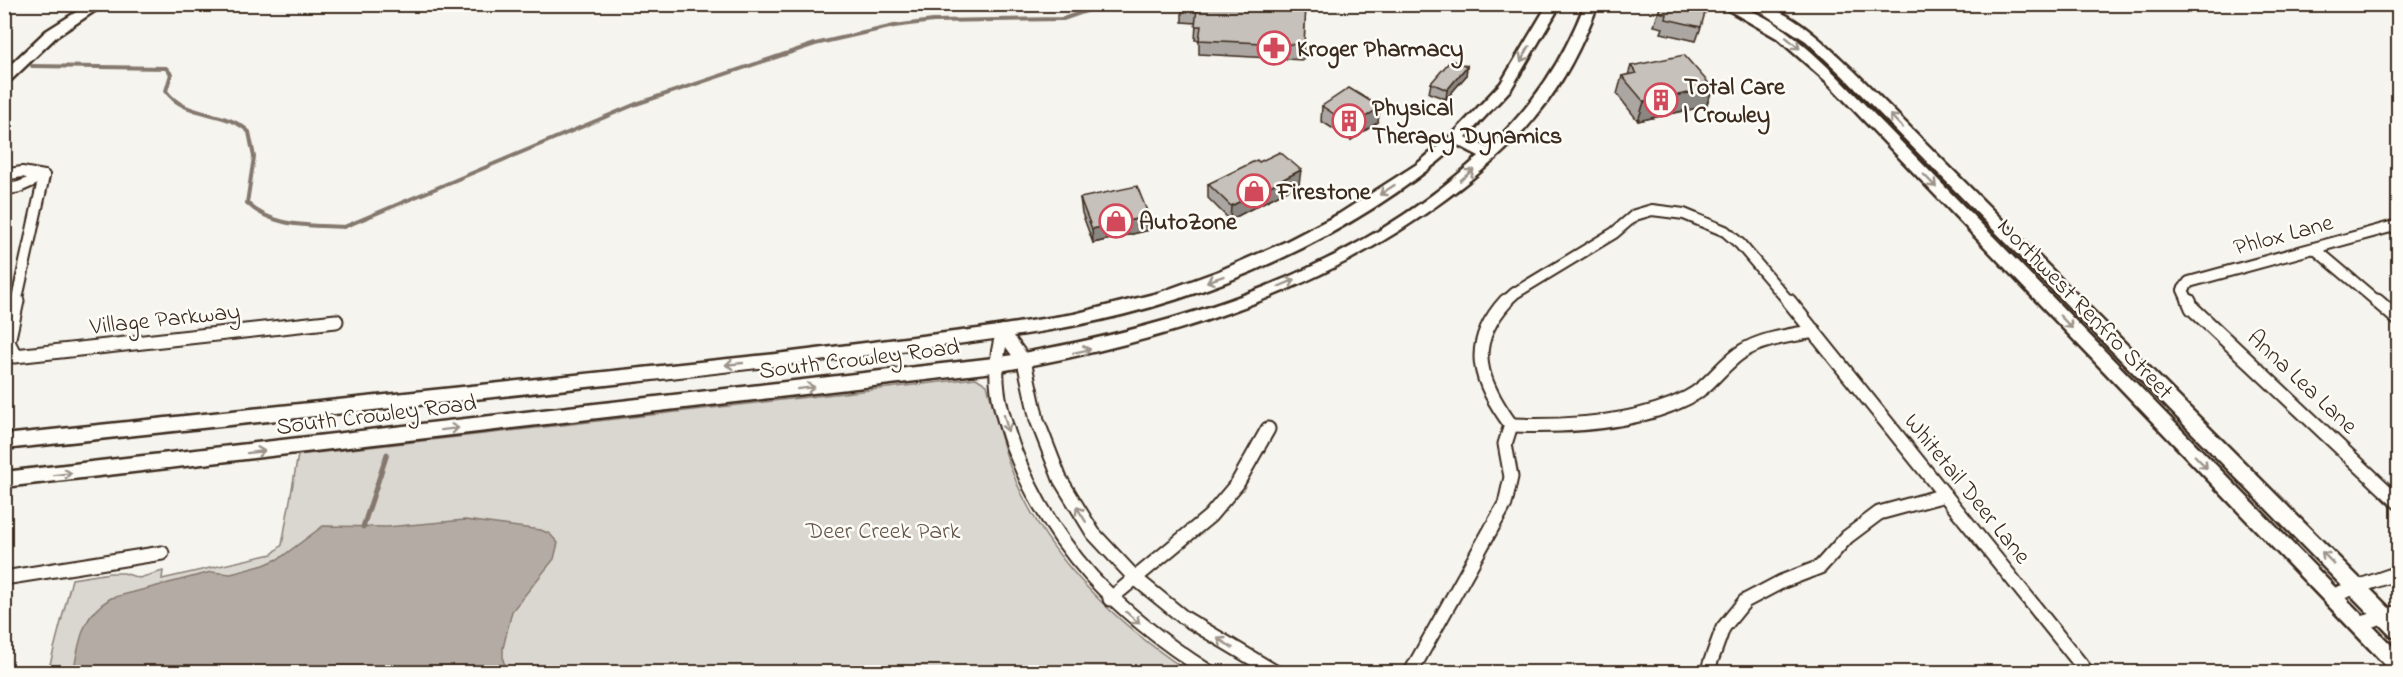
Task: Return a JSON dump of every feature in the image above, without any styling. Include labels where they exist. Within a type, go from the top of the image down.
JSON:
[{"type":"main road","points":[[4,79],[51,34],[99,4]]},
{"type":"main road","name":"South Crowley Road","points":[[4,442],[776,360],[1003,332],[1074,320],[1139,303],[1225,275],[1344,219],[1422,168],[1457,138],[1506,86],[1555,4]]},
{"type":"main road","name":"South Crowley Road","points":[[4,480],[994,365],[1084,351],[1169,327],[1241,302],[1311,272],[1379,236],[1449,190],[1490,155],[1522,123],[1559,73],[1582,30],[1592,4]]},
{"type":"main road","name":"Northwest Renfro Street","points":[[1724,4],[1773,20],[1811,38],[2357,587],[2392,614],[2398,630]]},
{"type":"main road","name":"Northwest Renfro Street","points":[[1755,4],[1831,78],[2398,665]]},
{"type":"main road","points":[[1457,138],[1490,155]]},
{"type":"street","points":[[4,175],[22,172],[44,176]]},
{"type":"street","points":[[4,190],[19,187],[44,176]]},
{"type":"street","name":"Village Parkway","points":[[44,176],[8,342],[15,356],[336,321]]},
{"type":"street","name":"Whitetail Deer Lane","points":[[1511,425],[1489,395],[1482,373],[1480,354],[1483,337],[1493,318],[1515,293],[1614,233],[1635,215],[1643,212],[1652,210],[1684,214],[1725,231],[1740,244],[1814,331],[2086,672]]},
{"type":"street","name":"Phlox Lane","points":[[2183,290],[2189,282],[2398,225]]},
{"type":"street","points":[[2314,248],[2398,319]]},
{"type":"street","name":"Anna Lea Lane","points":[[2183,290],[2192,308],[2398,502]]},
{"type":"street","points":[[1411,672],[1505,504],[1510,477],[1505,444],[1511,425],[1561,425],[1644,413],[1685,400],[1699,392],[1737,354],[1759,344],[1814,331]]},
{"type":"street","points":[[1003,332],[1024,361],[1037,420],[1060,479],[1093,533],[1135,578],[1183,617],[1275,672]]},
{"type":"street","points":[[1003,332],[994,365],[1006,427],[1030,491],[1066,550],[1110,598],[1162,644],[1209,672]]},
{"type":"street","points":[[1110,598],[1210,516],[1237,484],[1268,429]]},
{"type":"street","points":[[1707,672],[1724,628],[1745,601],[1781,582],[1820,567],[1847,537],[1879,513],[1945,495]]},
{"type":"street","points":[[4,578],[162,553]]},
{"type":"street","points":[[2331,596],[2398,573]]},
{"type":"street","points":[[2359,624],[2392,614]]},
{"type":"green space","name":"Deer Creek Park","points":[[976,378],[987,385],[1007,458],[1025,500],[1042,530],[1062,558],[1108,608],[1134,631],[1189,672],[48,672],[72,579],[110,573],[124,573],[139,578],[163,571],[162,579],[272,554],[282,545],[298,455]]},
{"type":"shaded area","points":[[465,520],[541,530],[550,534],[558,543],[554,559],[512,611],[503,648],[503,660],[508,672],[73,672],[80,639],[87,621],[101,605],[111,598],[211,572],[231,574],[264,565],[280,558],[323,526],[387,527]]},
{"type":"building","points":[[1182,4],[1306,4],[1304,45],[1199,40],[1201,26],[1195,26],[1197,8],[1182,8]]},
{"type":"building","points":[[1661,4],[1682,4],[1706,9],[1701,27],[1666,19],[1667,14],[1659,12]]},
{"type":"building","points":[[1684,55],[1713,88],[1644,102],[1622,76],[1636,73],[1631,66]]},
{"type":"building","points":[[1451,60],[1467,66],[1447,90],[1431,83]]},
{"type":"building","points":[[1349,88],[1380,107],[1352,126],[1322,106]]},
{"type":"building","points":[[1280,152],[1301,170],[1231,206],[1208,184],[1257,160],[1259,162]]},
{"type":"building","points":[[1137,186],[1149,216],[1092,229],[1080,198]]},
{"type":"waterway","points":[[32,66],[166,68],[171,74],[166,91],[174,100],[184,106],[229,120],[249,132],[254,157],[247,203],[268,217],[292,224],[344,227],[636,104],[815,44],[894,26],[933,21],[1063,19],[1106,4]]},
{"type":"waterway","points":[[363,527],[387,454]]},
{"type":"place","name":"Kroger Pharmacy","points":[[1274,48]]},
{"type":"place","name":"Total Care | Crowley","points":[[1661,100]]},
{"type":"place","name":"Physical Therapy Dynamics","points":[[1349,121]]},
{"type":"place","name":"Firestone","points":[[1254,191]]},
{"type":"place","name":"AutoZone","points":[[1116,221]]}]
